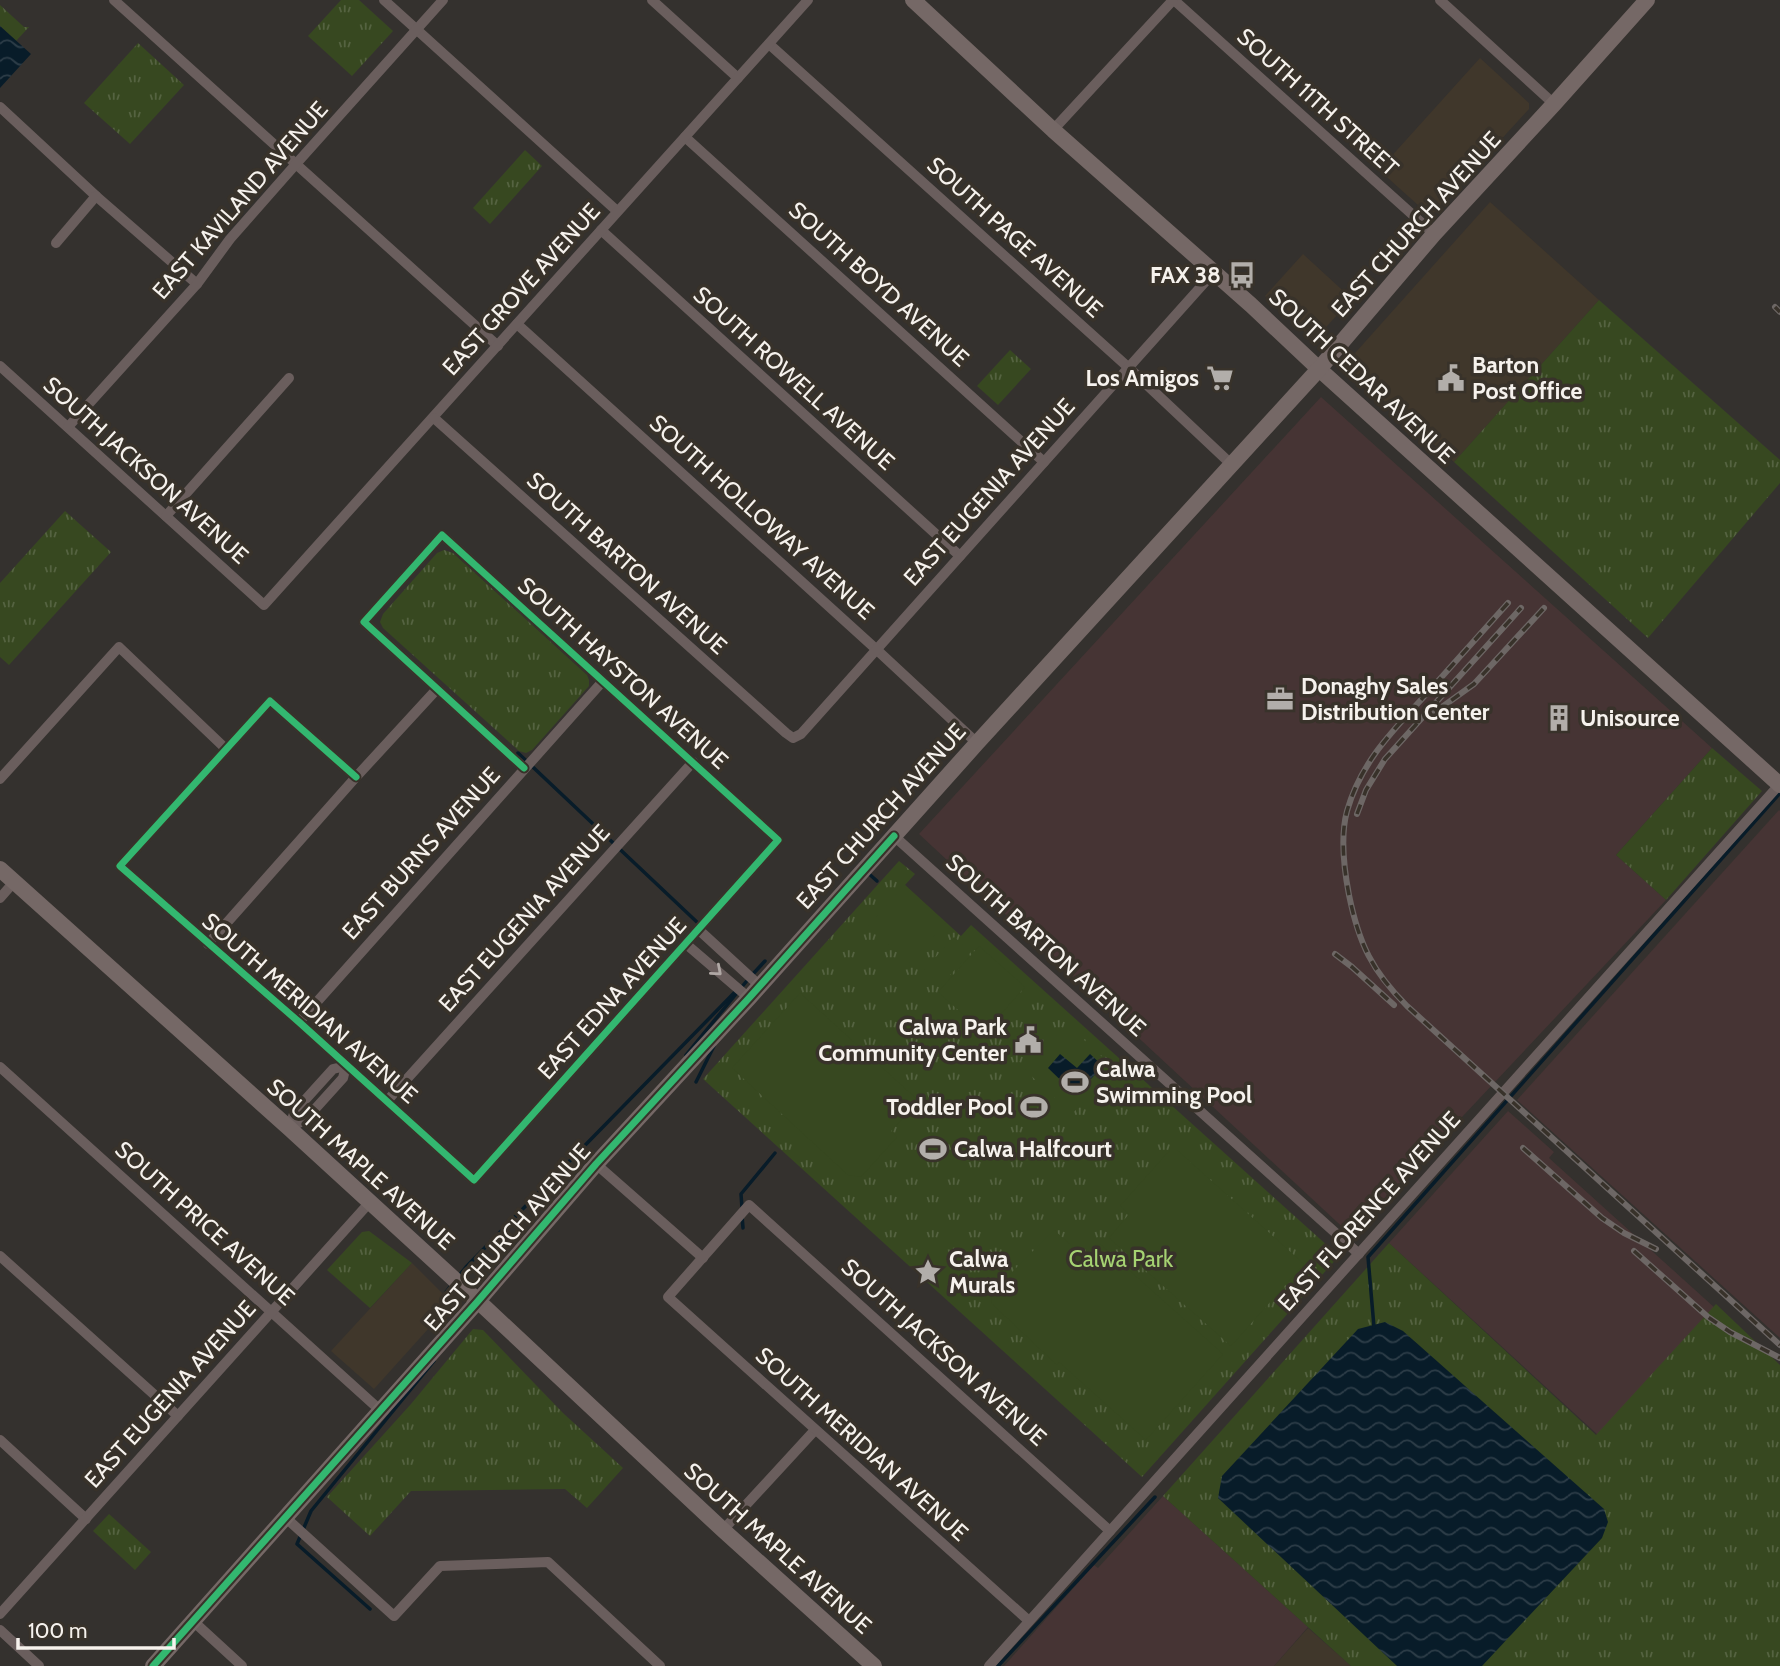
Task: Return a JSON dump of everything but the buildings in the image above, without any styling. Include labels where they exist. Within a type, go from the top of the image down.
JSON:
[{"type":"main road","name":"SOUTH CEDAR AVENUE","points":[[913,0],[1053,130],[1214,272],[1780,785]]},
{"type":"main road","name":"EAST CHURCH AVENUE","points":[[153,1666],[381,1411],[596,1164],[1319,369],[1434,234],[1647,0]]},
{"type":"main road","name":"SOUTH MAPLE AVENUE","points":[[0,869],[289,1128],[723,1530],[874,1666]]},
{"type":"street","points":[[114,0],[498,346]]},
{"type":"street","points":[[384,0],[617,211]]},
{"type":"street","name":"EAST KAVILAND AVENUE","points":[[68,427],[197,284],[230,239],[443,0]]},
{"type":"street","points":[[652,0],[738,79]]},
{"type":"street","name":"EAST GROVE AVENUE","points":[[264,605],[808,0]]},
{"type":"street","points":[[1053,130],[1174,0]]},
{"type":"street","name":"SOUTH 11TH STREET","points":[[1174,0],[1434,234]]},
{"type":"street","points":[[1440,0],[1554,104]]},
{"type":"street","name":"SOUTH PAGE AVENUE","points":[[769,44],[1129,368],[1231,464]]},
{"type":"street","points":[[0,107],[197,284]]},
{"type":"street","name":"SOUTH BOYD AVENUE","points":[[685,137],[1044,462]]},
{"type":"street","points":[[56,243],[96,196]]},
{"type":"street","name":"SOUTH ROWELL AVENUE","points":[[601,230],[960,556]]},
{"type":"street","name":"EAST EUGENIA AVENUE","points":[[793,738],[801,734],[877,650],[1214,272]]},
{"type":"street","name":"SOUTH HOLLOWAY AVENUE","points":[[517,324],[977,743]]},
{"type":"street","name":"SOUTH JACKSON AVENUE","points":[[0,366],[264,605]]},
{"type":"street","points":[[166,516],[289,378]]},
{"type":"street","name":"SOUTH BARTON AVENUE","points":[[434,418],[793,738]]},
{"type":"street","name":"SOUTH HAYSTON AVENUE","points":[[437,689],[364,622],[442,535],[778,840]]},
{"type":"street","points":[[0,779],[119,647],[226,749],[270,701],[356,777]]},
{"type":"street","name":"EAST BURNS AVENUE","points":[[299,1022],[603,681]]},
{"type":"street","points":[[208,944],[437,689],[524,768]]},
{"type":"street","name":"SOUTH MERIDIAN AVENUE","points":[[226,749],[120,866],[474,1180]]},
{"type":"street","name":"EAST EUGENIA AVENUE","points":[[387,1101],[693,762]]},
{"type":"street","name":"EAST FLORENCE AVENUE","points":[[989,1666],[1780,785]]},
{"type":"street","name":"SOUTH BARTON AVENUE","points":[[894,836],[1359,1254]]},
{"type":"street","name":"EAST EDNA AVENUE","points":[[474,1180],[778,840]]},
{"type":"street","points":[[0,898],[14,883]]},
{"type":"street","points":[[699,930],[754,992]]},
{"type":"street","points":[[686,944],[754,992]]},
{"type":"street","points":[[289,1128],[295,1111],[333,1069],[346,1066]]},
{"type":"street","name":"SOUTH PRICE AVENUE","points":[[0,1067],[381,1411]]},
{"type":"street","points":[[596,1164],[704,1258]]},
{"type":"street","name":"EAST EUGENIA AVENUE","points":[[0,1614],[370,1202]]},
{"type":"street","name":"SOUTH JACKSON AVENUE","points":[[704,1258],[749,1205],[1110,1531]]},
{"type":"street","points":[[0,1256],[178,1416]]},
{"type":"street","name":"SOUTH MERIDIAN AVENUE","points":[[704,1258],[668,1297],[1030,1621]]},
{"type":"street","points":[[723,1530],[814,1430]]},
{"type":"street","points":[[0,1440],[86,1519]]},
{"type":"street","points":[[286,1518],[394,1616],[440,1566],[548,1562],[660,1666]]},
{"type":"street","points":[[194,1621],[242,1666]]},
{"type":"street","points":[[0,1630],[39,1666]]},
{"type":"shaded area","points":[[1480,58],[1529,103],[1529,109],[1433,214],[1428,214],[1379,170]]},
{"type":"shaded area","points":[[1490,202],[1599,300],[1454,462],[1346,364]]},
{"type":"shaded area","points":[[1303,254],[1352,299],[1316,338],[1311,338],[1265,296]]},
{"type":"shaded area","points":[[1321,397],[1712,748],[1616,855],[1666,900],[1351,1235],[919,834]]},
{"type":"shaded area","points":[[1780,811],[1780,1338],[1517,1100]]},
{"type":"shaded area","points":[[1508,1111],[1554,1152],[1549,1158],[1715,1308],[1598,1435],[1389,1243]]},
{"type":"shaded area","points":[[412,1263],[450,1301],[447,1308],[374,1389],[331,1351]]},
{"type":"shaded area","points":[[1163,1496],[1308,1627],[1274,1666],[1004,1666],[1094,1565],[1098,1568]]},
{"type":"shaded area","points":[[1308,1628],[1351,1666],[1274,1666]]},
{"type":"green space","points":[[341,0],[359,0],[393,31],[352,76],[308,36]]},
{"type":"green space","points":[[0,5],[24,27],[29,27],[16,41],[0,26]]},
{"type":"green space","points":[[138,43],[184,85],[130,144],[84,103]]},
{"type":"green space","points":[[525,150],[542,166],[490,224],[473,208]]},
{"type":"green space","points":[[1599,300],[1780,460],[1780,483],[1648,638],[1454,462]]},
{"type":"green space","points":[[1010,350],[1031,369],[998,405],[977,386]]},
{"type":"green space","points":[[65,511],[111,552],[9,665],[0,657],[0,583]]},
{"type":"green space","points":[[444,550],[453,553],[587,675],[589,686],[532,750],[526,753],[519,751],[383,628],[380,622],[383,614],[437,553]]},
{"type":"green space","points":[[1712,748],[1762,791],[1666,900],[1616,855]]},
{"type":"green space","name":"Calwa Park","points":[[899,861],[915,874],[905,885],[961,936],[971,925],[1339,1256],[1142,1477],[703,1079]]},
{"type":"green space","points":[[905,885],[946,923],[909,963],[868,926]]},
{"type":"green space","points":[[954,937],[971,952],[941,985],[924,970]]},
{"type":"green space","points":[[979,946],[1025,987],[984,1033],[938,992]]},
{"type":"green space","points":[[800,993],[919,1101],[891,1131],[897,1137],[861,1177],[848,1175],[732,1068]]},
{"type":"green space","points":[[1067,1024],[1114,1068],[1072,1114],[1025,1070]]},
{"type":"green space","name":"Calwa Halfcourt","points":[[932,1135],[946,1148],[933,1162],[919,1149]]},
{"type":"green space","points":[[1170,1150],[1177,1150],[1304,1264],[1231,1346],[1109,1238],[1129,1214],[1120,1206]]},
{"type":"green space","points":[[1054,1230],[1084,1262],[1100,1244],[1223,1354],[1146,1440],[1059,1362],[1057,1365],[991,1303],[992,1292]]},
{"type":"green space","points":[[369,1231],[412,1263],[370,1308],[327,1270],[362,1232]]},
{"type":"green space","points":[[1389,1243],[1596,1435],[1716,1304],[1780,1365],[1780,1666],[1351,1666],[1163,1496]]},
{"type":"green space","points":[[473,1329],[483,1330],[563,1413],[623,1468],[587,1508],[565,1489],[411,1491],[370,1536],[327,1497],[411,1404]]},
{"type":"green space","points":[[109,1514],[151,1552],[135,1570],[93,1531]]},
{"type":"water","points":[[0,26],[31,54],[0,88]]},
{"type":"water","name":"Calwa Swimming Pool","points":[[1060,1054],[1077,1068],[1090,1054],[1103,1066],[1076,1095],[1048,1068]]},
{"type":"water","points":[[1385,1322],[1403,1331],[1604,1509],[1608,1522],[1602,1538],[1482,1666],[1397,1666],[1218,1498],[1222,1476],[1358,1329]]},
{"type":"waterway","points":[[518,753],[699,924]]},
{"type":"waterway","points":[[1374,1327],[1368,1257],[1780,793]]},
{"type":"waterway","points":[[868,873],[877,881]]},
{"type":"waterway","points":[[752,975],[765,961]]},
{"type":"waterway","points":[[686,1055],[750,977]]},
{"type":"waterway","points":[[458,1277],[735,992]]},
{"type":"waterway","points":[[696,1082],[714,1046]]},
{"type":"waterway","points":[[742,1208],[741,1194],[775,1153]]},
{"type":"waterway","points":[[742,1216],[743,1228]]},
{"type":"waterway","points":[[446,1292],[453,1283]]},
{"type":"waterway","points":[[370,1609],[297,1544],[311,1511],[434,1361]]},
{"type":"waterway","points":[[998,1666],[1155,1497]]},
{"type":"railway","points":[[1775,307],[1780,312]]},
{"type":"railway","points":[[1508,603],[1392,732],[1371,760],[1353,792],[1345,821],[1344,853],[1349,895],[1357,928],[1376,968],[1407,1006],[1780,1345]]},
{"type":"railway","points":[[1357,814],[1366,790],[1385,759],[1521,608]]},
{"type":"railway","points":[[1435,712],[1474,684],[1544,608]]},
{"type":"railway","points":[[1335,954],[1394,1005]]},
{"type":"railway","points":[[1523,1148],[1602,1218],[1656,1249]]},
{"type":"railway","points":[[1634,1251],[1708,1317],[1730,1332],[1780,1358]]},
{"type":"cycle path","points":[[356,777],[270,701],[120,866],[474,1180],[778,840],[442,535],[364,622],[524,768]]},
{"type":"cycle path","points":[[153,1666],[478,1301],[596,1164],[894,836]]},
{"type":"place","name":"FAX 38","points":[[1242,275]]},
{"type":"place","name":"Los Amigos","points":[[1220,378]]},
{"type":"place","name":"Barton Post Office","points":[[1451,378]]},
{"type":"place","name":"Donaghy Sales Distribution Center","points":[[1280,699]]},
{"type":"place","name":"Unisource","points":[[1559,718]]},
{"type":"place","name":"Calwa Park Community Center","points":[[1028,1040]]},
{"type":"place","name":"Calwa Swimming Pool","points":[[1075,1082]]},
{"type":"place","name":"Toddler Pool","points":[[1034,1107]]},
{"type":"place","name":"Calwa Halfcourt","points":[[933,1149]]},
{"type":"place","name":"Calwa Murals","points":[[928,1272]]}]
